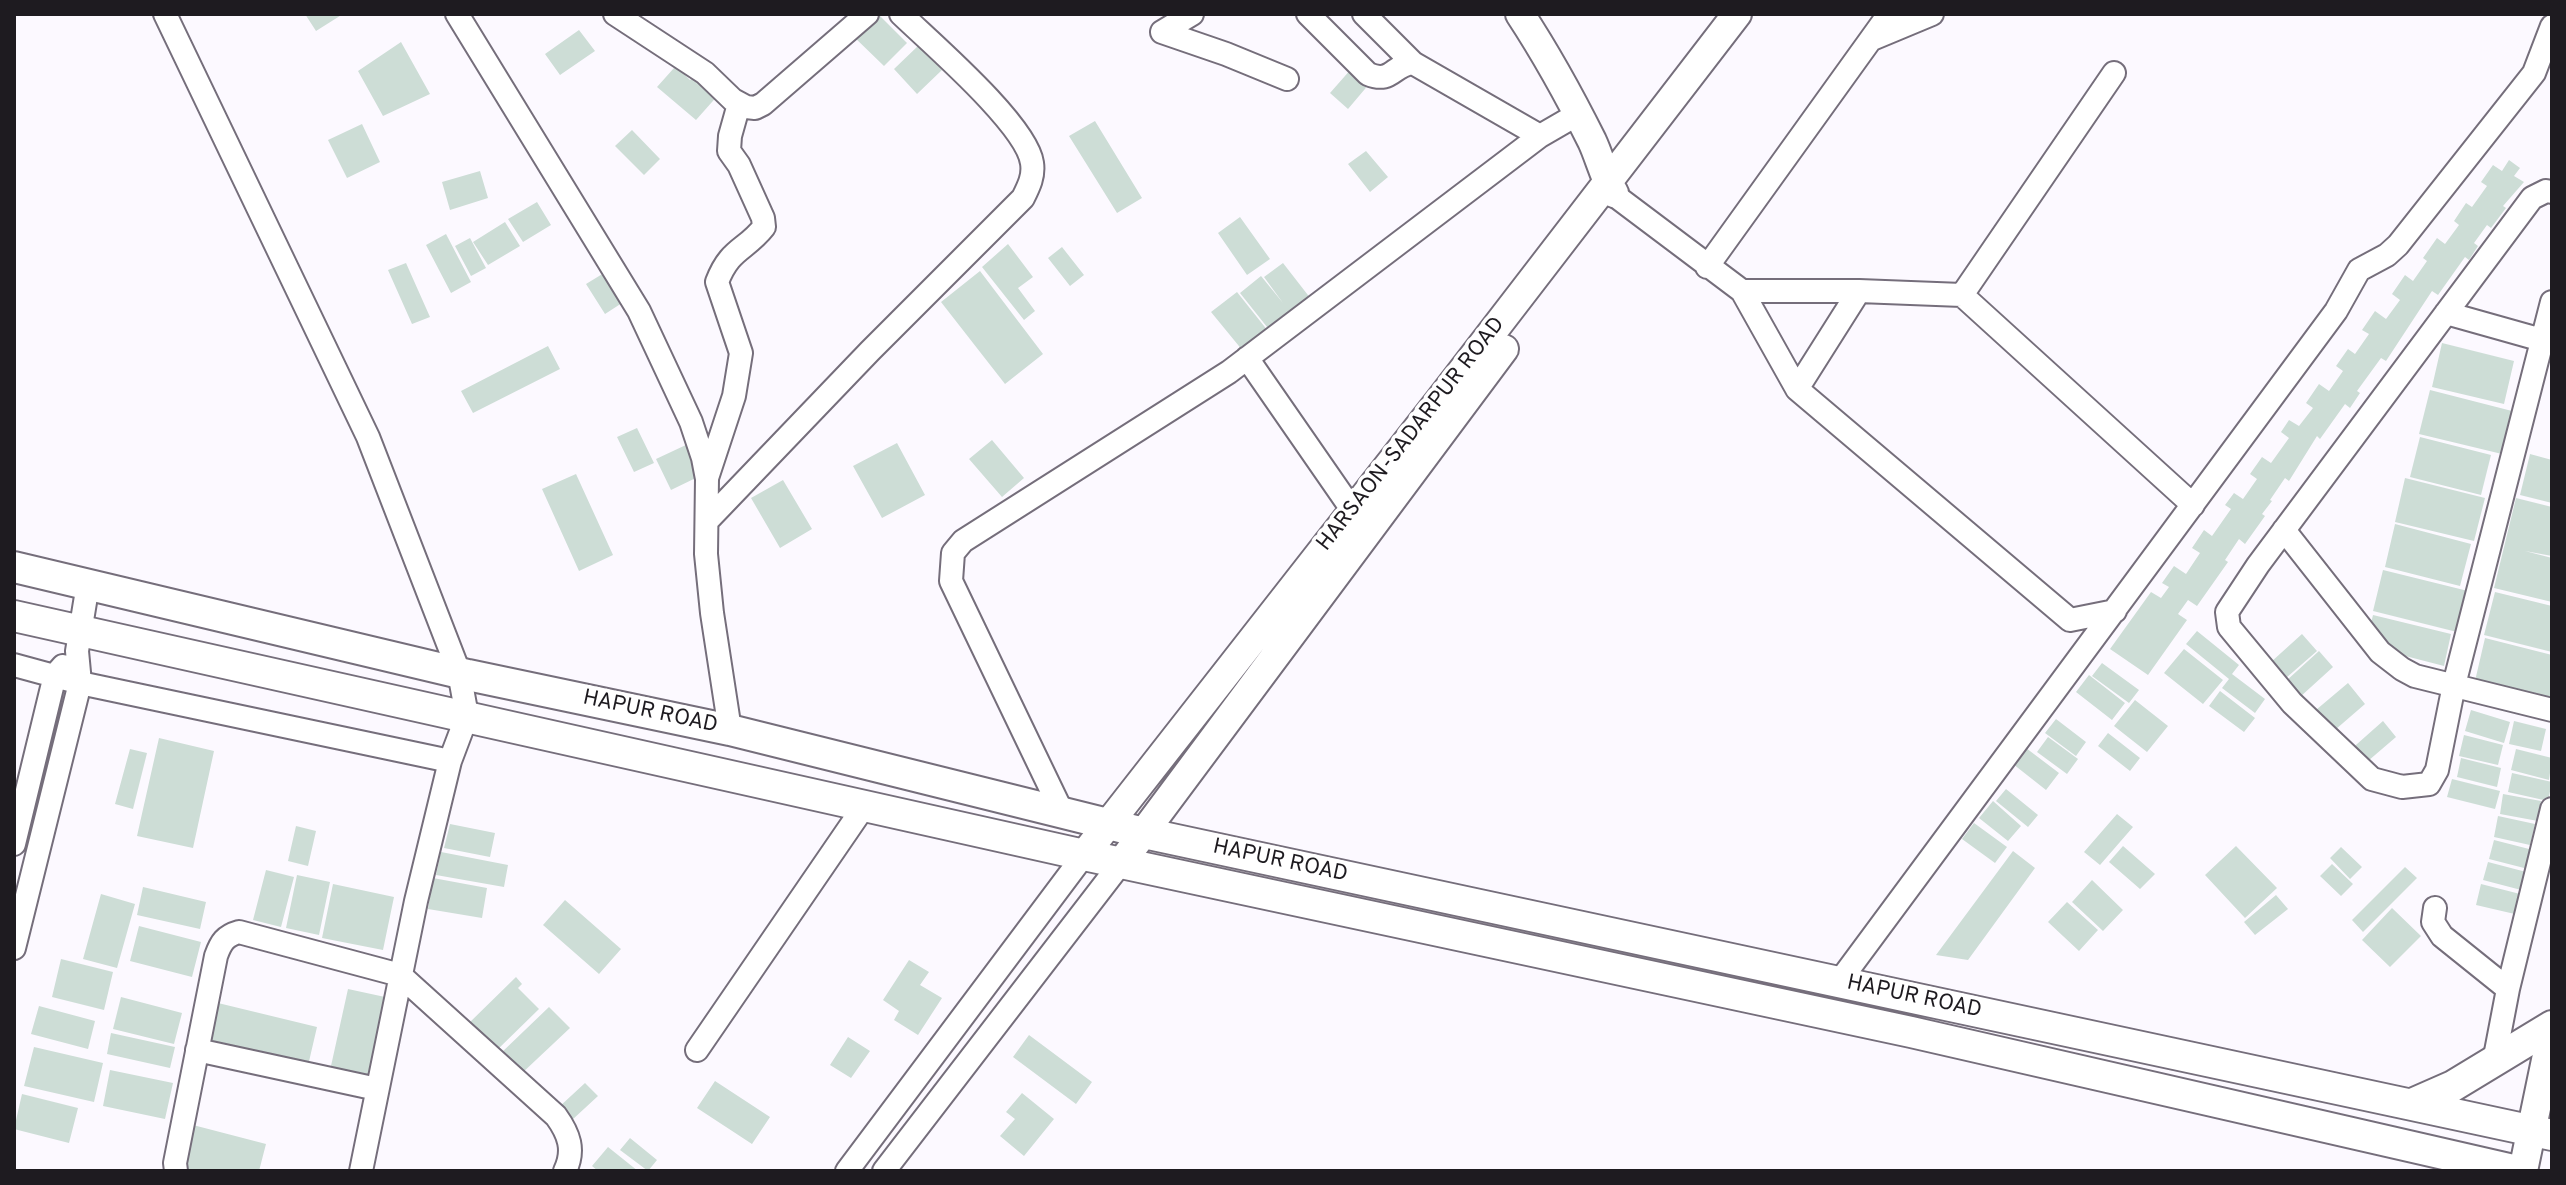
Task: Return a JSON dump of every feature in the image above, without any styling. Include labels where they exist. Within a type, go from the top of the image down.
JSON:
[{"type":"main road","name":"HAPUR ROAD","points":[[14,567],[459,672],[730,730],[1144,833],[2541,1132]]},
{"type":"main road","name":"HAPUR ROAD","points":[[14,616],[78,641],[467,716],[1084,855],[1911,1032],[2521,1171]]},
{"type":"main road","points":[[2412,1104],[2453,1086],[2552,1029]]},
{"type":"street","points":[[165,14],[368,437],[459,672],[467,716],[450,761],[400,975],[361,1171]]},
{"type":"street","points":[[457,14],[639,311],[691,422],[707,479],[706,554],[730,730]]},
{"type":"street","points":[[615,14],[705,73],[739,104],[755,108],[867,14]]},
{"type":"street","points":[[707,521],[1023,198],[1032,180],[1033,163],[1018,133],[989,98],[901,14]]},
{"type":"street","points":[[1192,14],[1162,32],[1287,79]]},
{"type":"street","points":[[1308,14],[1368,74],[1386,77],[1413,63]]},
{"type":"street","points":[[1364,14],[1413,63],[1540,136]]},
{"type":"street","points":[[1520,14],[1547,54],[1602,162],[1612,190],[1707,267],[1742,291],[1797,389],[2070,620],[2115,611]]},
{"type":"street","name":"HARSAON-SADARPUR ROAD","points":[[1121,863],[1737,14]]},
{"type":"street","name":"HARSAON-SADARPUR ROAD","points":[[1084,855],[1353,511],[1612,190],[1759,14]]},
{"type":"street","points":[[1707,267],[1889,14]]},
{"type":"street","points":[[1871,39],[1932,14]]},
{"type":"street","points":[[1839,982],[2336,311],[2359,270],[2387,255],[2398,245],[2534,73],[2552,26]]},
{"type":"street","points":[[1962,295],[2114,73]]},
{"type":"street","points":[[707,479],[734,396],[741,353],[717,282],[728,259],[764,227],[763,218],[739,165],[729,151],[739,104]]},
{"type":"street","points":[[1062,812],[951,581],[953,553],[963,541],[1247,358],[1540,136],[1578,114]]},
{"type":"street","points":[[2552,192],[2546,191],[2532,198],[2284,530],[2227,612],[2229,627],[2292,703],[2372,779],[2402,787],[2429,784],[2437,770],[2454,685],[2552,302]]},
{"type":"street","points":[[1742,291],[1962,295],[2193,505]]},
{"type":"street","points":[[1797,389],[1859,291]]},
{"type":"street","points":[[2446,313],[2542,340]]},
{"type":"street","points":[[1247,358],[1353,511]]},
{"type":"street","points":[[2284,530],[2380,652],[2402,669],[2415,676],[2552,710]]},
{"type":"street","points":[[14,948],[21,886],[80,683],[78,641],[88,584]]},
{"type":"street","points":[[14,844],[55,675],[78,641]]},
{"type":"street","points":[[14,665],[80,683],[450,761]]},
{"type":"street","points":[[697,1050],[865,805]]},
{"type":"street","points":[[2494,1062],[2508,989],[2552,809]]},
{"type":"street","points":[[847,1171],[1084,855]]},
{"type":"street","points":[[884,1171],[1121,863]]},
{"type":"street","points":[[2435,908],[2433,922],[2442,936],[2508,989]]},
{"type":"street","points":[[176,1171],[175,1163],[216,956],[220,944],[228,935],[239,932],[400,975],[556,1116],[569,1138],[571,1155],[565,1171]]},
{"type":"street","points":[[2521,1171],[2541,1132],[2552,1029]]},
{"type":"street","points":[[197,1050],[377,1089]]},
{"type":"building","points":[[305,14],[343,14],[316,31]]},
{"type":"building","points":[[873,14],[878,14],[907,43],[884,66],[852,35]]},
{"type":"building","points":[[579,30],[595,51],[560,75],[545,54]]},
{"type":"building","points":[[401,42],[430,94],[383,116],[358,71]]},
{"type":"building","points":[[919,45],[942,70],[917,94],[894,69]]},
{"type":"building","points":[[682,59],[692,67],[685,75],[690,80],[697,73],[720,93],[696,120],[657,87]]},
{"type":"building","points":[[1352,68],[1370,83],[1348,109],[1330,93]]},
{"type":"building","points":[[1095,121],[1142,198],[1117,213],[1069,136]]},
{"type":"building","points":[[362,124],[380,162],[347,178],[328,140]]},
{"type":"building","points":[[632,130],[660,159],[644,175],[615,146]]},
{"type":"building","points":[[1366,151],[1388,177],[1370,192],[1348,164]]},
{"type":"building","points":[[2509,160],[2520,168],[2514,176],[2524,182],[2503,206],[2506,208],[2491,228],[2487,225],[2474,243],[2478,246],[2469,260],[2465,257],[2438,295],[2432,291],[2386,361],[2381,358],[2357,391],[2360,393],[2350,408],[2345,404],[2320,439],[2317,436],[2289,481],[2285,478],[2270,500],[2262,514],[2265,516],[2245,544],[2239,539],[2225,560],[2228,562],[2197,606],[2188,600],[2178,614],[2187,620],[2148,675],[2110,649],[2151,592],[2161,598],[2169,587],[2162,583],[2174,566],[2186,574],[2200,553],[2192,548],[2204,530],[2212,536],[2231,509],[2225,505],[2234,493],[2243,499],[2257,479],[2250,474],[2262,457],[2271,463],[2289,438],[2281,432],[2289,420],[2299,426],[2313,408],[2306,403],[2319,384],[2329,391],[2343,371],[2336,366],[2348,349],[2355,354],[2369,334],[2362,330],[2375,311],[2386,319],[2400,300],[2392,294],[2405,275],[2413,281],[2427,261],[2423,258],[2437,238],[2445,244],[2459,225],[2454,221],[2466,203],[2472,207],[2487,186],[2481,182],[2493,165],[2502,171]]},
{"type":"building","points":[[480,171],[488,198],[450,210],[442,182]]},
{"type":"building","points":[[537,202],[551,225],[523,242],[508,219]]},
{"type":"building","points":[[1240,217],[1270,259],[1247,275],[1218,233]]},
{"type":"building","points":[[505,222],[520,246],[488,265],[473,242]]},
{"type":"building","points":[[446,234],[471,282],[451,293],[426,245]]},
{"type":"building","points":[[470,238],[486,268],[471,276],[455,246]]},
{"type":"building","points":[[1008,244],[1033,277],[1018,288],[1035,311],[1024,320],[982,267]]},
{"type":"building","points":[[1062,247],[1084,275],[1070,286],[1048,258]]},
{"type":"building","points":[[406,263],[430,317],[412,324],[388,270]]},
{"type":"building","points":[[1283,263],[1311,299],[1271,332],[1240,293],[1261,276],[1283,303],[1264,277]]},
{"type":"building","points":[[980,271],[1043,354],[1005,384],[941,302]]},
{"type":"building","points":[[604,273],[622,303],[605,314],[586,284]]},
{"type":"building","points":[[1237,292],[1268,331],[1243,351],[1211,312]]},
{"type":"building","points":[[2442,343],[2514,361],[2504,404],[2432,387]]},
{"type":"building","points":[[548,346],[560,369],[473,413],[461,391]]},
{"type":"building","points":[[2430,390],[2512,411],[2502,454],[2419,434]]},
{"type":"building","points":[[637,428],[654,463],[634,472],[617,437]]},
{"type":"building","points":[[2420,437],[2491,455],[2481,495],[2410,477]]},
{"type":"building","points":[[992,440],[1024,478],[1002,497],[969,459]]},
{"type":"building","points":[[897,443],[925,495],[882,518],[853,466]]},
{"type":"building","points":[[688,444],[704,474],[671,490],[656,459]]},
{"type":"building","points":[[2530,454],[2552,460],[2552,503],[2520,495]]},
{"type":"building","points":[[576,474],[613,555],[579,571],[542,489]]},
{"type":"building","points":[[2405,478],[2485,498],[2474,541],[2395,522]]},
{"type":"building","points":[[783,480],[812,529],[780,548],[751,498]]},
{"type":"building","points":[[2516,498],[2552,507],[2552,556],[2525,551],[2552,558],[2552,602],[2494,588]]},
{"type":"building","points":[[2395,524],[2471,544],[2460,586],[2385,567]]},
{"type":"building","points":[[2383,570],[2468,591],[2457,632],[2373,611]]},
{"type":"building","points":[[2495,592],[2552,606],[2552,652],[2484,635]]},
{"type":"building","points":[[2373,615],[2451,634],[2444,666],[2390,652],[2369,631]]},
{"type":"building","points":[[2197,631],[2239,665],[2232,674],[2265,699],[2255,713],[2222,688],[2229,679],[2186,644]]},
{"type":"building","points":[[2302,634],[2317,651],[2286,678],[2271,662]]},
{"type":"building","points":[[2485,638],[2552,655],[2552,701],[2475,681]]},
{"type":"building","points":[[2184,649],[2223,680],[2203,704],[2164,673]]},
{"type":"building","points":[[2319,651],[2333,667],[2300,697],[2286,681]]},
{"type":"building","points":[[2102,663],[2139,690],[2129,703],[2092,676]]},
{"type":"building","points":[[2089,675],[2125,703],[2112,720],[2076,692]]},
{"type":"building","points":[[2348,683],[2365,704],[2328,736],[2310,715]]},
{"type":"building","points":[[2220,691],[2255,718],[2244,732],[2209,706]]},
{"type":"building","points":[[2135,700],[2168,726],[2147,752],[2114,726]]},
{"type":"building","points":[[2471,710],[2510,722],[2504,743],[2465,731]]},
{"type":"building","points":[[2056,719],[2086,742],[2076,756],[2045,733]]},
{"type":"building","points":[[2383,721],[2396,737],[2361,767],[2348,752]]},
{"type":"building","points":[[2514,721],[2546,729],[2541,751],[2509,744]]},
{"type":"building","points":[[2108,733],[2140,758],[2130,771],[2098,746]]},
{"type":"building","points":[[2464,735],[2503,745],[2498,765],[2459,756]]},
{"type":"building","points":[[2048,737],[2078,759],[2067,774],[2037,752]]},
{"type":"building","points":[[159,738],[214,751],[193,848],[137,836]]},
{"type":"building","points":[[2026,748],[2059,773],[2046,790],[2013,764]]},
{"type":"building","points":[[130,749],[147,753],[133,809],[115,804]]},
{"type":"building","points":[[2516,749],[2552,758],[2549,780],[2511,770]]},
{"type":"building","points":[[2461,758],[2501,768],[2497,787],[2457,777]]},
{"type":"building","points":[[2512,773],[2552,782],[2548,801],[2508,792]]},
{"type":"building","points":[[2452,779],[2500,791],[2495,809],[2447,797]]},
{"type":"building","points":[[2006,789],[2038,815],[2028,827],[1996,801]]},
{"type":"building","points":[[2503,794],[2541,801],[2538,821],[2500,814]]},
{"type":"building","points":[[1993,801],[2021,826],[2008,841],[1979,818]]},
{"type":"building","points":[[2117,814],[2133,827],[2100,865],[2084,852]]},
{"type":"building","points":[[2498,816],[2535,824],[2530,845],[2494,837]]},
{"type":"building","points":[[1974,823],[2007,847],[1995,863],[1962,839]]},
{"type":"building","points":[[450,824],[495,833],[490,857],[444,848]]},
{"type":"building","points":[[296,826],[316,831],[308,866],[288,861]]},
{"type":"building","points":[[2494,840],[2533,850],[2528,869],[2489,859]]},
{"type":"building","points":[[2123,846],[2155,874],[2140,889],[2109,862]]},
{"type":"building","points":[[2236,846],[2277,888],[2245,918],[2205,875]]},
{"type":"building","points":[[2341,847],[2362,867],[2350,879],[2330,858]]},
{"type":"building","points":[[2013,851],[2035,868],[1968,960],[1936,955]]},
{"type":"building","points":[[441,852],[508,865],[504,887],[436,875]]},
{"type":"building","points":[[2488,862],[2530,873],[2525,891],[2483,880]]},
{"type":"building","points":[[2332,864],[2353,884],[2341,896],[2320,876]]},
{"type":"building","points":[[2405,867],[2417,878],[2363,932],[2352,920]]},
{"type":"building","points":[[266,870],[294,877],[281,927],[253,920]]},
{"type":"building","points":[[297,875],[330,882],[319,935],[286,928]]},
{"type":"building","points":[[433,878],[487,888],[482,918],[428,909]]},
{"type":"building","points":[[2092,880],[2123,910],[2103,931],[2072,902]]},
{"type":"building","points":[[333,884],[394,897],[383,950],[322,938]]},
{"type":"building","points":[[2481,884],[2524,895],[2519,915],[2476,905]]},
{"type":"building","points":[[143,887],[206,902],[200,929],[137,915]]},
{"type":"building","points":[[101,894],[135,904],[117,968],[83,959]]},
{"type":"building","points":[[2276,895],[2288,909],[2255,935],[2244,922]]},
{"type":"building","points":[[565,900],[621,949],[599,974],[543,925]]},
{"type":"building","points":[[2067,902],[2098,930],[2079,951],[2048,922]]},
{"type":"building","points":[[2392,908],[2421,936],[2390,967],[2362,940]]},
{"type":"building","points":[[139,926],[201,942],[192,977],[130,961]]},
{"type":"building","points":[[61,959],[113,972],[104,1010],[52,997]]},
{"type":"building","points":[[909,960],[929,972],[920,985],[942,998],[918,1035],[894,1020],[899,1011],[883,1000]]},
{"type":"building","points":[[516,977],[522,984],[518,988],[539,1009],[495,1052],[467,1025]]},
{"type":"building","points":[[348,989],[385,997],[366,1083],[329,1075]]},
{"type":"building","points":[[121,997],[182,1013],[174,1044],[113,1029]]},
{"type":"building","points":[[218,1003],[317,1027],[307,1070],[207,1046]]},
{"type":"building","points":[[39,1006],[95,1021],[88,1049],[31,1034]]},
{"type":"building","points":[[549,1007],[570,1028],[520,1075],[500,1054]]},
{"type":"building","points":[[111,1033],[175,1047],[170,1068],[107,1054]]},
{"type":"building","points":[[1029,1035],[1092,1082],[1076,1104],[1013,1057]]},
{"type":"building","points":[[848,1037],[870,1051],[851,1078],[830,1065]]},
{"type":"building","points":[[34,1047],[103,1063],[94,1102],[24,1086]]},
{"type":"building","points":[[110,1070],[173,1083],[165,1119],[103,1106]]},
{"type":"building","points":[[715,1081],[770,1117],[752,1144],[697,1108]]},
{"type":"building","points":[[585,1083],[598,1096],[572,1120],[559,1107]]},
{"type":"building","points":[[1022,1093],[1054,1119],[1024,1156],[1000,1136],[1015,1119],[1006,1112]]},
{"type":"building","points":[[22,1094],[78,1108],[69,1143],[14,1129]]},
{"type":"building","points":[[193,1125],[266,1144],[259,1171],[182,1169]]},
{"type":"building","points":[[630,1138],[657,1160],[648,1171],[620,1150]]},
{"type":"building","points":[[608,1147],[638,1171],[598,1171],[592,1166]]}]
